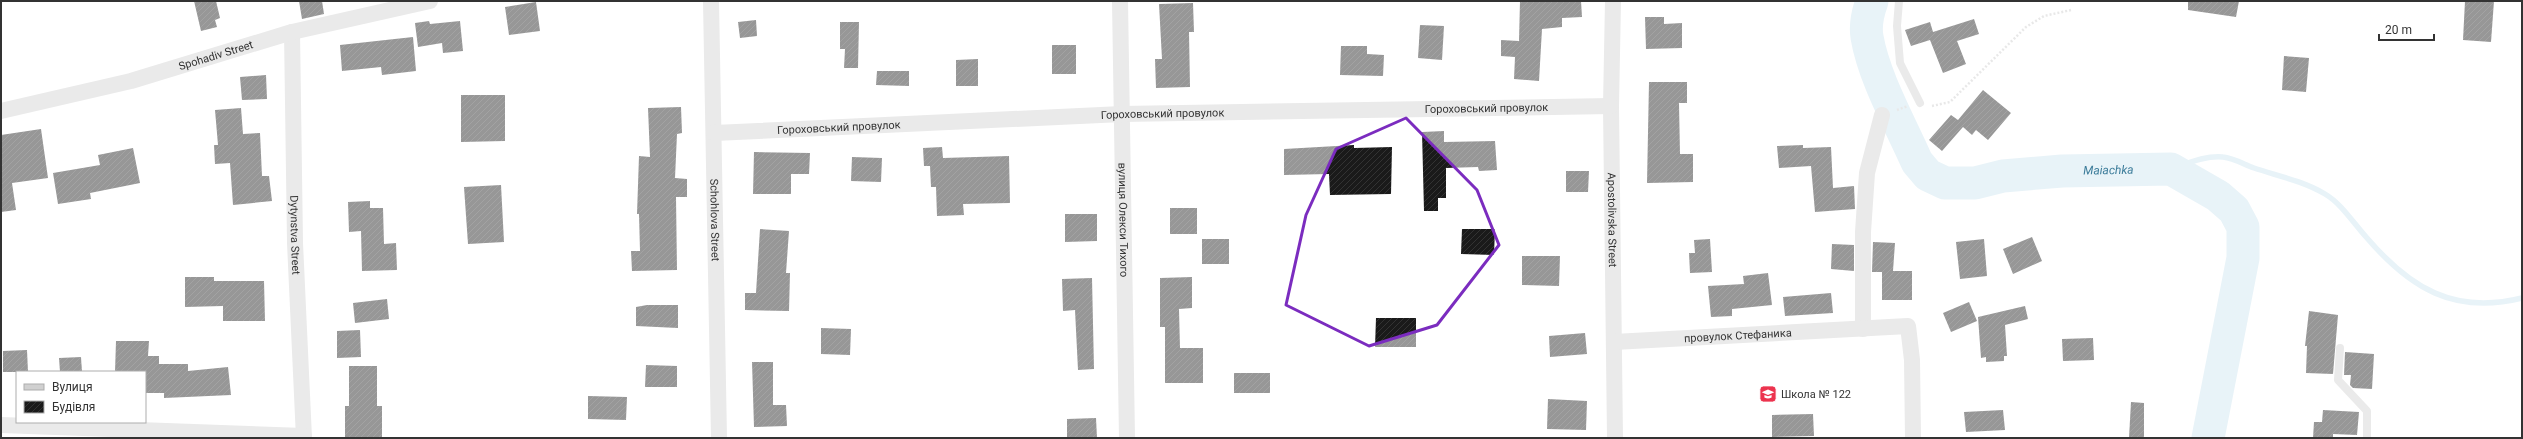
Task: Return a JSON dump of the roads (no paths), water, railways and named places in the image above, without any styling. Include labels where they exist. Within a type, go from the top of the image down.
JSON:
[{"type":"street","name":"Spohadiv Street","points":[[1,111],[131,81],[292,32],[430,1]]},
{"type":"street","name":"Schohlova Street","points":[[710,1],[714,133],[719,438]]},
{"type":"street","name":"вулиця Олекси Тихого","points":[[1120,1],[1127,438]]},
{"type":"street","name":"Apostolivska Street","points":[[1613,1],[1610,106],[1615,438]]},
{"type":"street","name":"Dytynstva Street","points":[[292,32],[295,244],[304,437]]},
{"type":"street","name":"Гороховський провулок","points":[[714,133],[1122,114],[1610,106]]},
{"type":"street","points":[[1862,329],[1863,232],[1867,173],[1882,115]]},
{"type":"street","name":"провулок Стефаника","points":[[1614,342],[1908,326],[1912,360],[1913,438]]},
{"type":"street","points":[[1,425],[304,437]]},
{"type":"lane","points":[[1899,1],[1897,26],[1900,63],[1920,103]]},
{"type":"lane","points":[[2340,348],[2338,380],[2367,411],[2367,438]]},
{"type":"waterway","name":"Maiachka","points":[[1872,1],[1866,28],[1870,53],[1881,84],[1917,162],[1928,175],[1945,183],[1975,183],[2003,176],[2062,171],[2171,169],[2218,196],[2234,210],[2243,227],[2243,258],[2208,438]]},
{"type":"waterway","points":[[2171,169],[2210,157],[2223,157],[2299,182],[2317,189],[2331,198],[2383,256],[2400,271],[2435,293],[2454,300],[2475,303],[2498,302],[2522,298]]},
{"type":"place","name":"Школа № 122","points":[[1768,394]]}]
